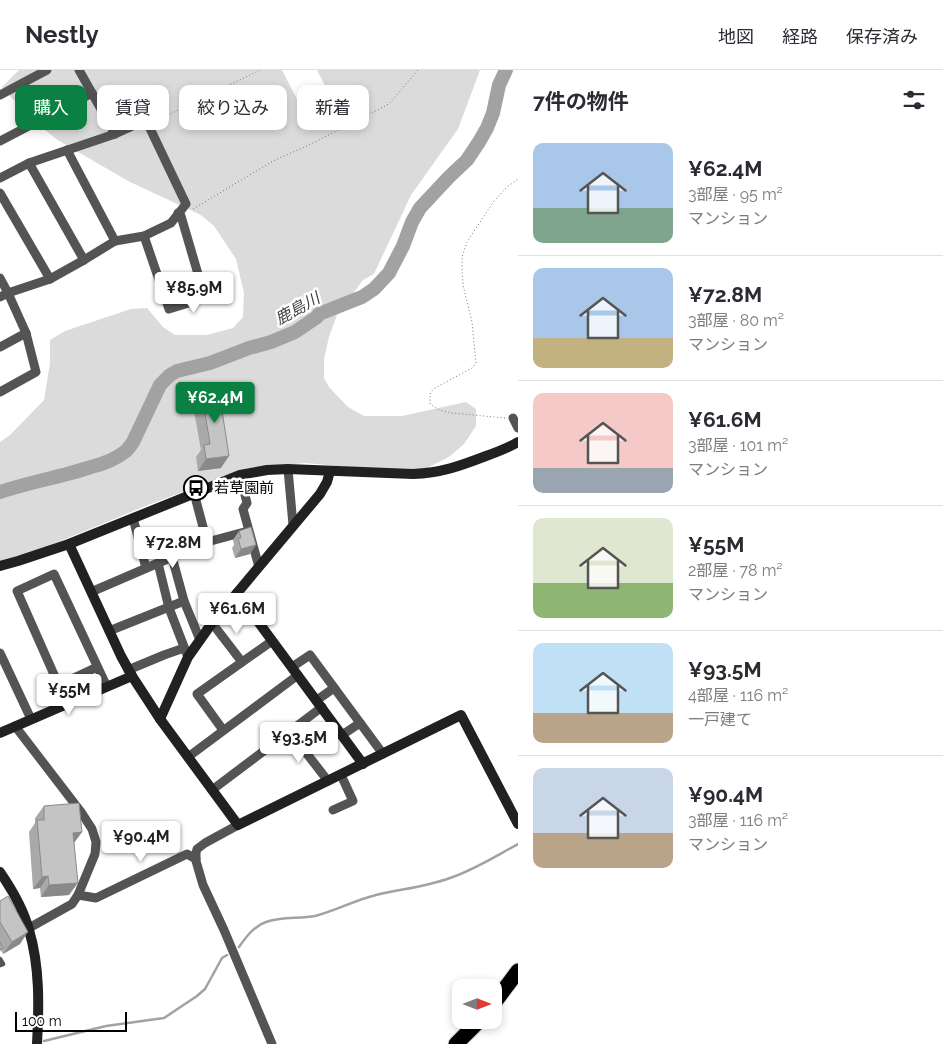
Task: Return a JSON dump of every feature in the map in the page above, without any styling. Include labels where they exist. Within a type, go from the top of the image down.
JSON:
[{"type":"highway","points":[[502,992],[518,971]]},
{"type":"highway","points":[[456,1044],[471,1029]]},
{"type":"street","points":[[0,95],[47,70]]},
{"type":"street","points":[[79,70],[115,134]]},
{"type":"street","points":[[0,141],[92,93]]},
{"type":"street","points":[[0,178],[29,163],[124,130]]},
{"type":"street","points":[[4,295],[50,278],[115,242],[144,236],[171,223],[180,215],[186,204],[151,130]]},
{"type":"street","points":[[67,150],[115,242]]},
{"type":"street","points":[[29,163],[84,260]]},
{"type":"street","points":[[0,193],[50,278]]},
{"type":"street","points":[[144,236],[168,309],[205,298],[180,215]]},
{"type":"street","points":[[0,278],[4,295],[26,333],[36,372],[0,392]]},
{"type":"street","points":[[0,347],[26,333]]},
{"type":"street","points":[[514,418],[518,428]]},
{"type":"street","points":[[0,566],[69,544],[240,475],[267,470],[288,469],[427,473],[459,467],[518,442]]},
{"type":"street","points":[[288,469],[293,525]]},
{"type":"street","points":[[0,733],[107,687],[130,673],[186,653],[200,640],[212,623],[320,494],[328,482],[330,471]]},
{"type":"street","points":[[240,475],[247,503],[243,509],[259,567]]},
{"type":"street","points":[[194,493],[206,542]]},
{"type":"street","points":[[133,518],[146,568]]},
{"type":"street","points":[[91,592],[206,542],[249,530]]},
{"type":"street","points":[[69,544],[130,673],[160,719],[238,824]]},
{"type":"street","points":[[172,557],[184,601],[200,640]]},
{"type":"street","points":[[158,563],[168,608],[186,653],[160,719]]},
{"type":"street","points":[[67,704],[17,591],[54,574],[107,687]]},
{"type":"street","points":[[237,593],[363,764]]},
{"type":"street","points":[[109,631],[184,601]]},
{"type":"street","points":[[212,623],[242,662]]},
{"type":"street","points":[[223,730],[197,694],[272,641]]},
{"type":"street","points":[[0,653],[31,719]]},
{"type":"street","points":[[188,757],[295,671],[310,655],[383,754]]},
{"type":"street","points":[[58,685],[98,667]]},
{"type":"street","points":[[212,790],[290,732],[334,688]]},
{"type":"street","points":[[272,1044],[203,885],[196,859],[197,849],[238,824],[461,715],[518,824]]},
{"type":"street","points":[[342,736],[360,723]]},
{"type":"street","points":[[15,726],[81,812],[92,829],[96,842],[96,854],[78,895],[72,904],[29,928]]},
{"type":"street","points":[[290,732],[328,781]]},
{"type":"street","points":[[333,810],[353,801],[341,774]]},
{"type":"street","points":[[78,895],[96,898],[186,854],[196,859]]},
{"type":"street","points":[[0,872],[29,928],[39,995],[37,1044]]},
{"type":"lane","points":[[0,959],[3,964],[0,965]]},
{"type":"path","points":[[169,115],[260,70]]},
{"type":"path","points":[[180,215],[273,161],[309,145],[389,104],[418,70]]},
{"type":"path","points":[[514,418],[452,413],[439,410],[430,404],[430,391],[472,368],[476,363],[472,322],[463,285],[462,257],[467,242],[494,201],[507,186],[518,179]]},
{"type":"shaded area","points":[[19,70],[282,70],[297,99],[297,130],[369,130],[369,85],[324,85],[317,70],[480,70],[458,129],[411,195],[374,274],[363,280],[337,315],[324,359],[324,378],[329,387],[348,407],[364,416],[402,416],[466,402],[476,409],[476,426],[464,444],[449,457],[425,469],[408,473],[306,463],[278,465],[223,477],[148,505],[0,566],[0,442],[10,435],[44,400],[50,363],[50,340],[65,331],[131,309],[147,308],[163,327],[175,335],[207,335],[233,328],[243,317],[244,293],[236,259],[214,226],[201,215],[130,182],[59,141],[45,130],[87,130],[87,85],[15,85],[15,101],[2,87]]},
{"type":"building","points":[[218,385],[229,456],[206,459],[204,445],[210,444],[201,388]]},
{"type":"building","points":[[251,527],[256,545],[241,549],[238,538],[241,538],[239,531]]},
{"type":"building","points":[[79,803],[82,832],[73,833],[78,883],[49,885],[48,876],[42,877],[37,820],[44,820],[44,806]]},
{"type":"building","points":[[8,896],[28,932],[12,942],[0,922],[0,901]]},
{"type":"waterway","name":"鹿島川","points":[[0,492],[109,461],[126,451],[133,442],[160,385],[170,375],[177,371],[210,363],[295,332],[319,314],[362,297],[374,289],[389,273],[420,208],[467,160],[479,142],[493,113],[499,85],[506,70]]},
{"type":"waterway","points":[[239,947],[254,929],[266,922],[278,919],[315,916],[368,897],[441,881],[476,867],[518,844]]},
{"type":"waterway","points":[[44,1041],[106,1026],[164,1018],[205,989],[222,958],[227,955]]},
{"type":"place","name":"若草園前","points":[[196,488]]}]
